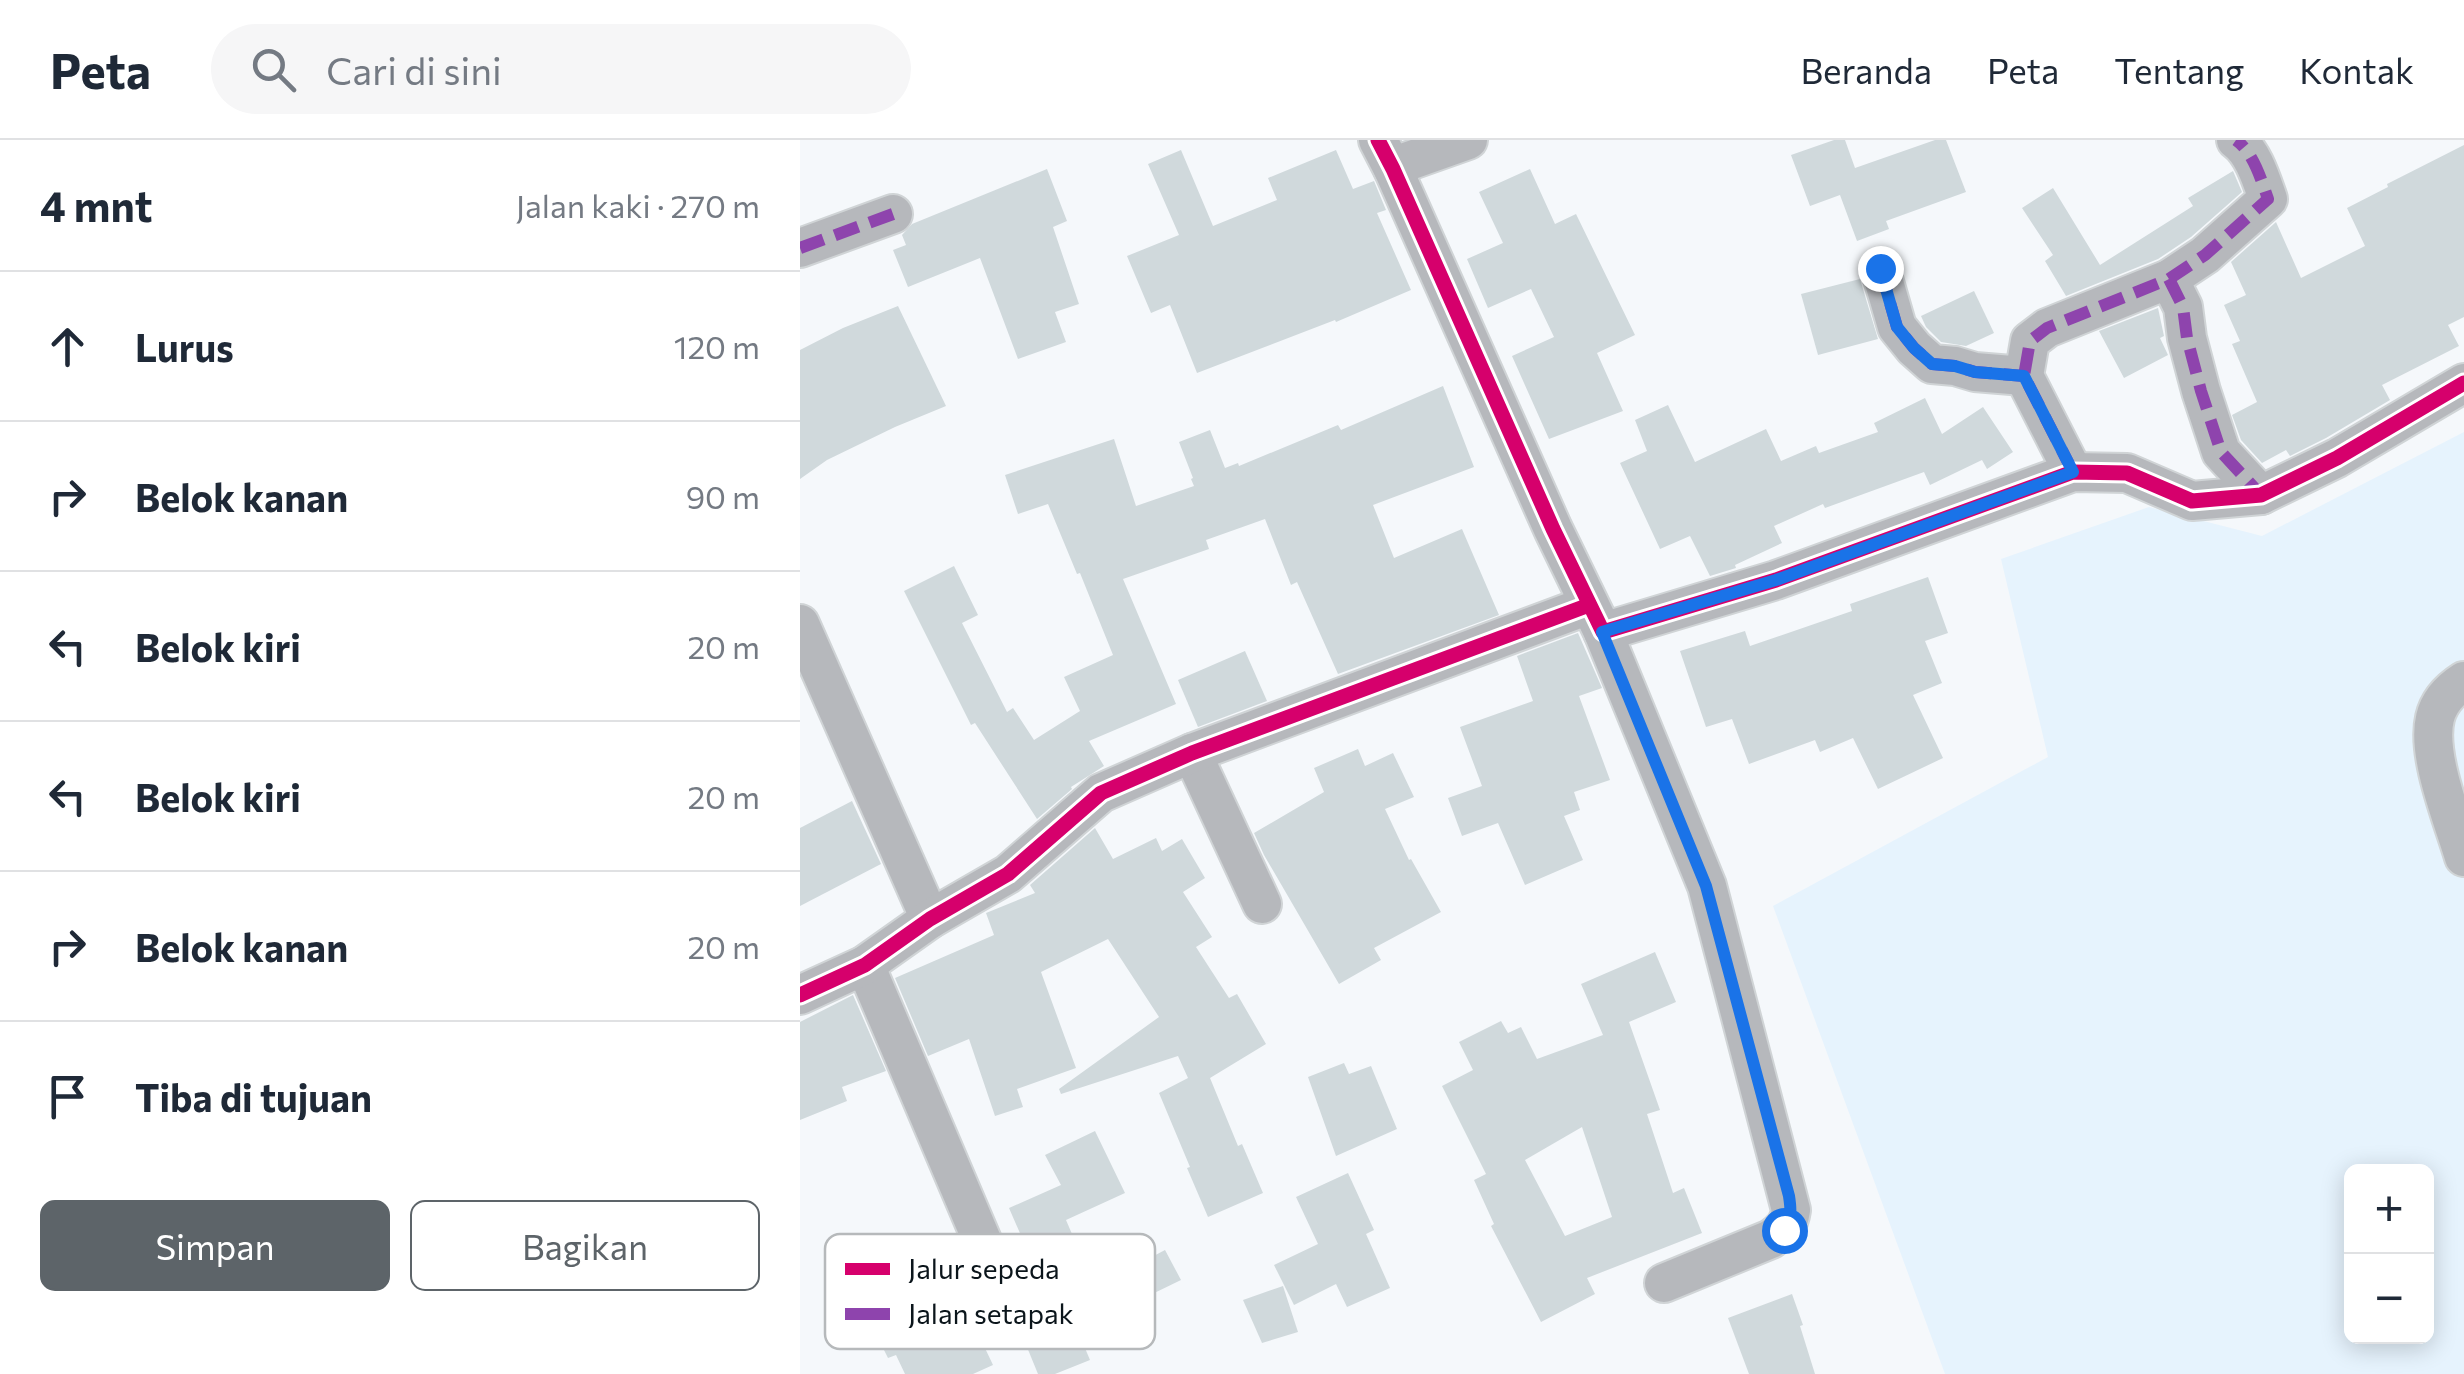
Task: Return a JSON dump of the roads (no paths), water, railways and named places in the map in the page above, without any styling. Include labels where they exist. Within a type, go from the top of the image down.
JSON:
[{"type":"street","points":[[1386,154],[1403,163],[1468,140]]},
{"type":"street","points":[[2073,472],[2024,376],[2030,340],[2046,328],[2169,279],[2205,255],[2268,199],[2259,174],[2236,140]]},
{"type":"street","points":[[1386,154],[1596,618],[1706,886],[1791,1210],[1784,1230],[1771,1239],[1664,1282]]},
{"type":"street","points":[[800,248],[893,214]]},
{"type":"street","points":[[1880,268],[1897,327],[1932,364],[2024,376]]},
{"type":"street","points":[[2169,279],[2183,307],[2196,373],[2222,452],[2260,495]]},
{"type":"street","points":[[800,995],[865,965],[930,919],[1008,874],[1101,793],[1192,753],[1596,618],[1776,580],[2073,472],[2127,473],[2192,500],[2260,495],[2337,458],[2464,383]]},
{"type":"street","points":[[800,624],[930,919]]},
{"type":"street","points":[[2464,682],[2442,700],[2434,719],[2435,758],[2464,857]]},
{"type":"street","points":[[1192,753],[1262,904]]},
{"type":"street","points":[[865,965],[979,1234]]}]
